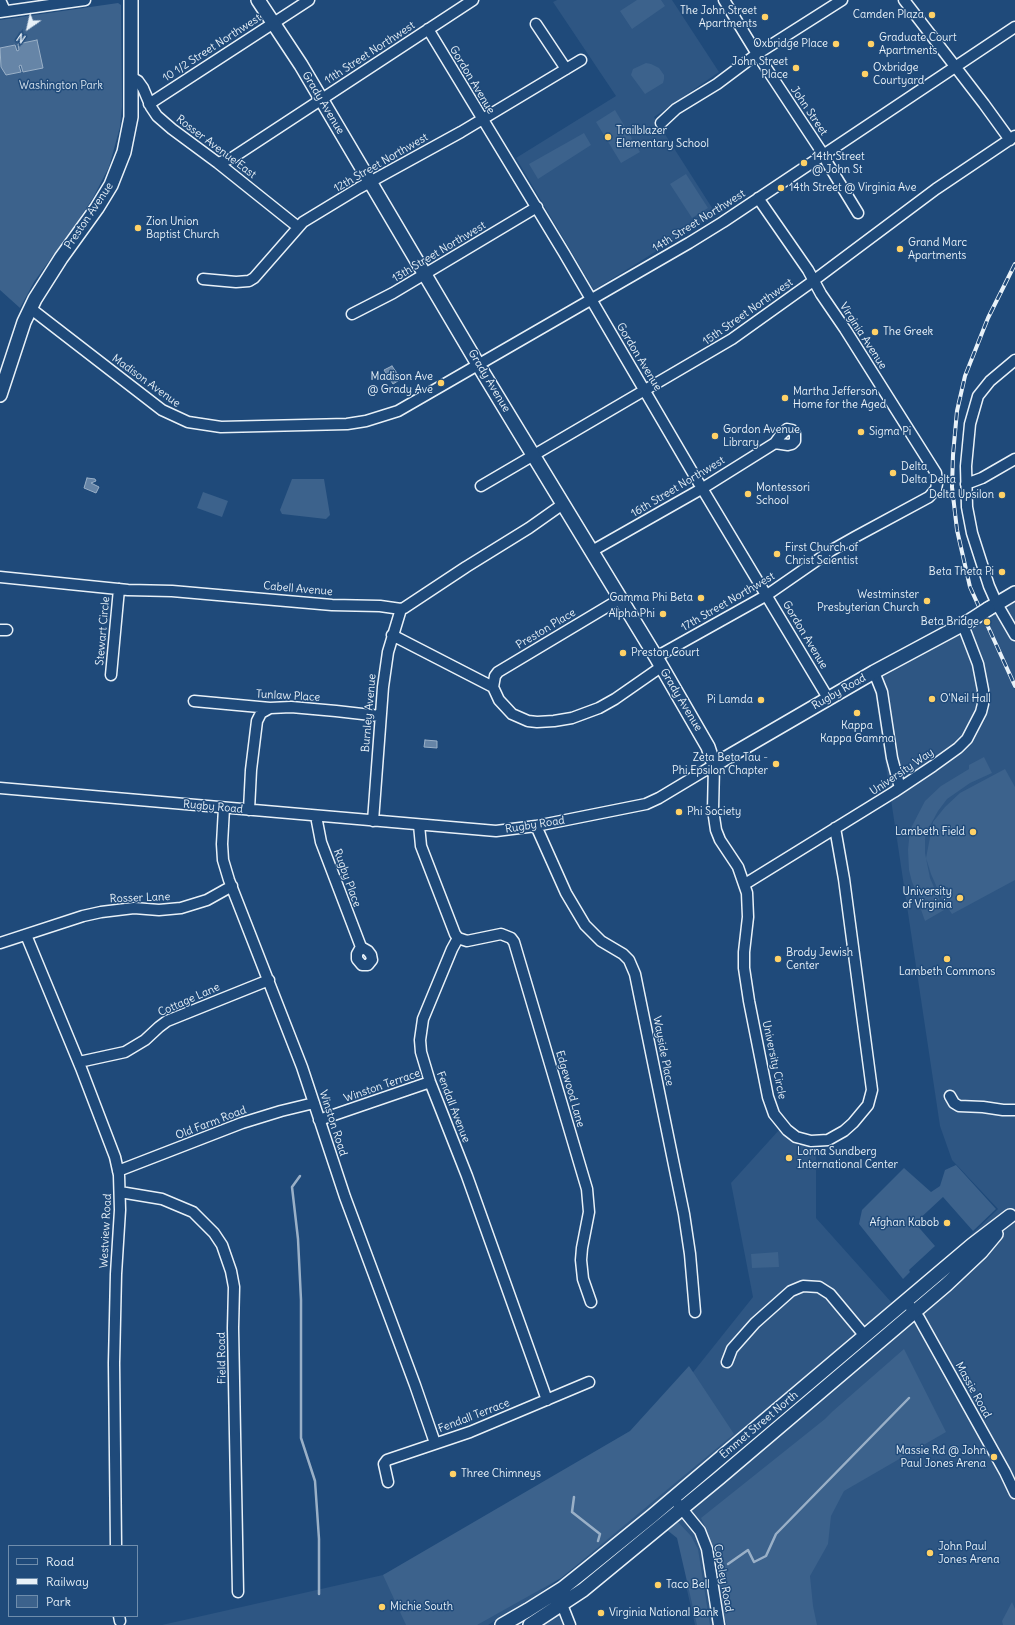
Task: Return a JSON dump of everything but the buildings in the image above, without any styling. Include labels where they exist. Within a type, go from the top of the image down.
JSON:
[{"type":"main road","name":"Preston Avenue","points":[[0,395],[30,308],[48,276],[97,208],[118,169],[128,135],[131,117],[131,0]]},
{"type":"main road","name":"Grady Avenue","points":[[258,0],[274,23],[592,551],[708,747],[714,765]]},
{"type":"main road","name":"Rugby Road","points":[[714,765],[828,698],[967,622],[1015,593]]},
{"type":"main road","name":"Emmet Street North","points":[[502,1625],[557,1592],[594,1564],[973,1244],[1012,1213]]},
{"type":"main road","name":"Emmet Street North","points":[[530,1625],[562,1605],[633,1550],[915,1312],[981,1252],[1012,1213]]},
{"type":"street","points":[[0,0],[2,11],[85,0]]},
{"type":"street","name":"10 1/2 Street Northwest","points":[[149,104],[309,0]]},
{"type":"street","name":"11th Street Northwest","points":[[218,163],[232,158],[428,29],[460,3],[473,0]]},
{"type":"street","name":"John Street","points":[[724,0],[757,54],[824,154],[828,164],[858,213]]},
{"type":"street","points":[[661,123],[676,110],[717,84],[757,54],[842,0]]},
{"type":"street","points":[[904,0],[1012,138]]},
{"type":"street","points":[[536,24],[566,69]]},
{"type":"street","name":"14th Street Northwest","points":[[385,415],[398,411],[689,243],[1015,27]]},
{"type":"street","name":"Gordon Avenue","points":[[428,29],[537,207],[702,488],[828,698]]},
{"type":"street","name":"12th Street Northwest","points":[[203,279],[236,282],[249,281],[254,278],[303,222],[581,60]]},
{"type":"street","name":"Rosser Avenue East","points":[[131,78],[138,81],[143,88],[149,104],[157,116],[172,130],[218,163],[298,227]]},
{"type":"street","name":"15th Street Northwest","points":[[481,486],[730,340],[814,280],[936,189],[1012,138]]},
{"type":"street","name":"Virginia Avenue","points":[[758,198],[814,280],[821,294],[846,329],[936,473],[938,478],[936,489],[929,497],[916,505]]},
{"type":"street","name":"13th Street Northwest","points":[[352,314],[393,293],[424,273],[537,207]]},
{"type":"street","name":"Madison Avenue","points":[[30,308],[162,410],[188,422],[221,427],[347,424],[366,421],[385,415]]},
{"type":"street","points":[[1015,360],[983,388],[975,403],[967,445],[966,484],[967,507],[972,533],[989,586],[993,607],[1015,635]]},
{"type":"street","name":"16th Street Northwest","points":[[592,551],[702,488],[775,443]]},
{"type":"street","points":[[966,484],[982,478],[1015,459]]},
{"type":"street","points":[[401,609],[530,528],[563,504]]},
{"type":"street","name":"17th Street Northwest","points":[[658,662],[767,595],[834,549],[916,505]]},
{"type":"street","name":"Cabell Avenue","points":[[0,577],[119,589],[180,592],[332,605],[380,606],[401,609]]},
{"type":"street","name":"Stewart Circle","points":[[111,675],[119,589]]},
{"type":"street","name":"Preston Place","points":[[493,687],[495,676],[501,669],[620,599]]},
{"type":"street","name":"Burnley Avenue","points":[[373,821],[380,716],[384,681],[392,635],[401,609]]},
{"type":"street","name":"University Way","points":[[745,884],[900,788],[958,748],[969,735],[981,712],[983,697],[981,676],[967,622]]},
{"type":"street","points":[[392,635],[493,687],[499,700],[512,714],[528,721],[537,722],[572,718],[599,708],[615,699],[658,662]]},
{"type":"street","points":[[874,672],[882,692],[892,758],[900,788]]},
{"type":"street","name":"Tunlaw Place","points":[[194,701],[270,708],[291,707],[380,716]]},
{"type":"street","points":[[249,810],[251,770],[257,721],[261,713],[270,708]]},
{"type":"street","name":"Rugby Road","points":[[0,788],[496,831],[536,826],[646,804],[659,798],[714,765]]},
{"type":"street","name":"University Circle","points":[[714,765],[713,810],[716,830],[720,840],[738,867],[745,884],[748,905],[744,968],[749,1001],[770,1104],[779,1121],[787,1130],[796,1137],[812,1141],[828,1140],[844,1130],[864,1112],[868,1105],[872,1090],[844,879],[835,828]]},
{"type":"street","name":"Winston Road","points":[[224,808],[222,828],[223,860],[302,1067],[348,1204],[435,1443]]},
{"type":"street","name":"Rugby Place","points":[[316,816],[321,842],[361,947]]},
{"type":"street","points":[[419,825],[421,846],[452,931],[458,938]]},
{"type":"street","name":"Wayside Place","points":[[536,826],[566,893],[585,926],[601,941],[623,954],[629,960],[635,974],[684,1214],[690,1254],[695,1312]]},
{"type":"street","name":"Rosser Lane","points":[[0,943],[83,916],[101,912],[134,908],[159,910],[181,908],[207,900],[232,886]]},
{"type":"street","name":"Edgewood Lane","points":[[458,938],[467,941],[502,934],[511,938],[514,942],[587,1189],[589,1212],[580,1260],[583,1279],[591,1302]]},
{"type":"street","name":"Westview Road","points":[[26,935],[79,1062],[115,1157],[118,1171],[120,1192],[114,1363],[116,1545]]},
{"type":"street","name":"Fendall Avenue","points":[[458,938],[423,1019],[420,1029],[421,1052],[430,1082],[478,1205],[547,1400]]},
{"type":"street","name":"Cottage Lane","points":[[79,1062],[125,1052],[145,1040],[167,1021],[269,980]]},
{"type":"street","name":"Winston Terrace","points":[[320,1120],[430,1082]]},
{"type":"street","points":[[950,1096],[954,1103],[960,1106],[1015,1110]]},
{"type":"street","name":"Old Farm Road","points":[[118,1171],[242,1123],[314,1103]]},
{"type":"street","name":"Field Road","points":[[120,1192],[162,1199],[193,1212],[214,1233],[222,1245],[232,1271],[234,1287],[233,1328],[238,1592]]},
{"type":"street","points":[[727,1362],[732,1349],[755,1323],[791,1291],[804,1286],[819,1287],[830,1294],[865,1336]]},
{"type":"street","name":"Massie Road","points":[[906,1301],[915,1312],[1005,1472],[1015,1493]]},
{"type":"street","name":"Fendall Terrace","points":[[388,1482],[384,1464],[387,1460],[470,1432],[589,1382]]},
{"type":"street","name":"Copeley Road","points":[[672,1498],[700,1531],[707,1549],[719,1625]]},
{"type":"street","points":[[557,1592],[570,1625]]},
{"type":"shaded area","name":"Trailblazer Elementary School","points":[[557,0],[672,0],[719,72],[654,117],[716,214],[594,290],[516,158],[616,96],[553,2]]},
{"type":"shaded area","points":[[37,40],[43,68],[23,72],[21,65],[19,66],[21,72],[6,75],[1,67],[0,48],[15,45],[17,51],[19,50],[18,44]]},
{"type":"shaded area","points":[[392,366],[401,379],[393,384],[384,370]]},
{"type":"shaded area","points":[[87,478],[95,479],[96,481],[91,483],[99,487],[96,493],[84,488]]},
{"type":"shaded area","name":"University of Virginia","points":[[1015,593],[1015,1625],[695,1625],[687,1590],[688,1553],[684,1532],[658,1501],[574,1568],[534,1597],[488,1625],[162,1625],[383,1575],[623,1460],[753,1297],[731,1183],[779,1130],[797,1141],[816,1148],[816,1218],[892,1303],[949,1256],[998,1209],[952,1160],[940,1126],[872,673]]},
{"type":"shaded area","points":[[425,740],[437,741],[437,748],[424,747]]},
{"type":"shaded area","points":[[562,1605],[570,1625],[530,1625]]},
{"type":"green space","points":[[637,0],[661,0],[665,6],[632,29],[620,11]]},
{"type":"green space","name":"Washington Park","points":[[118,3],[121,5],[122,106],[120,127],[109,167],[93,198],[34,282],[20,308],[0,290],[0,20]]},
{"type":"green space","points":[[646,63],[659,68],[664,75],[664,79],[663,83],[645,94],[631,75],[633,69]]},
{"type":"green space","points":[[615,110],[640,152],[621,163],[596,122]]},
{"type":"green space","points":[[584,133],[591,145],[538,179],[529,164]]},
{"type":"green space","points":[[686,174],[708,208],[692,218],[670,184]]},
{"type":"green space","points":[[292,479],[324,479],[330,515],[326,519],[282,514],[280,510]]},
{"type":"green space","points":[[203,492],[228,501],[222,517],[197,508]]},
{"type":"green space","points":[[984,757],[992,773],[970,783],[947,799],[938,811],[925,838],[925,853],[930,878],[944,910],[925,921],[919,904],[921,902],[912,882],[909,870],[908,850],[910,830],[925,801],[941,786],[969,769],[969,765]]},
{"type":"green space","name":"Lambeth Field","points":[[1005,769],[1015,787],[1015,880],[952,914],[942,899],[926,858],[933,822],[945,807],[960,793]]},
{"type":"green space","points":[[956,1165],[996,1209],[973,1231],[943,1197],[915,1223],[935,1246],[909,1270],[910,1272],[903,1279],[859,1224],[862,1210],[904,1168],[931,1192],[940,1186],[945,1170]]},
{"type":"green space","points":[[778,1252],[779,1267],[752,1268],[751,1254]]},
{"type":"green space","points":[[904,1349],[946,1432],[844,1491],[831,1516],[828,1544],[810,1576],[813,1606],[817,1625],[727,1625],[723,1615],[720,1573],[708,1533],[701,1518],[825,1419]]},
{"type":"green space","points":[[689,1366],[734,1434],[561,1578],[477,1625],[406,1625],[383,1575],[630,1431]]},
{"type":"green space","points":[[678,1522],[691,1536],[698,1549],[710,1625],[697,1625],[677,1538],[667,1530]]},
{"type":"green space","points":[[1012,1602],[1015,1609],[1015,1625],[1003,1625],[1002,1621]]},
{"type":"waterway","points":[[300,1176],[292,1187],[298,1239],[301,1300],[301,1438],[315,1481],[319,1539],[319,1594]]},
{"type":"waterway","points":[[728,1564],[748,1550],[754,1562],[766,1556],[776,1534],[909,1398]]},
{"type":"waterway","points":[[574,1497],[572,1512],[600,1534],[598,1541]]},
{"type":"railway","points":[[1015,264],[988,318],[965,376],[957,411],[952,487],[957,530],[970,587],[1015,686]]},
{"type":"place","name":"Camden Plaza","points":[[932,15]]},
{"type":"place","name":"The John Street Apartments","points":[[765,17]]},
{"type":"place","name":"Oxbridge Place","points":[[836,44]]},
{"type":"place","name":"Graduate Court Apartments","points":[[871,44]]},
{"type":"place","name":"John Street Place","points":[[796,68]]},
{"type":"place","name":"Oxbridge Courtyard","points":[[865,74]]},
{"type":"place","name":"Trailblazer Elementary School","points":[[608,137]]},
{"type":"place","name":"14th Street @ John St","points":[[804,163]]},
{"type":"place","name":"14th Street @ Virginia Ave","points":[[781,188]]},
{"type":"place","name":"Zion Union Baptist Church","points":[[138,228]]},
{"type":"place","name":"Grand Marc Apartments","points":[[900,249]]},
{"type":"place","name":"The Greek","points":[[875,332]]},
{"type":"place","name":"Madison Ave @ Grady Ave","points":[[441,383]]},
{"type":"place","name":"Martha Jefferson Home for the Aged","points":[[785,398]]},
{"type":"place","name":"Sigma Pi","points":[[861,432]]},
{"type":"place","name":"Gordon Avenue Library","points":[[715,436]]},
{"type":"place","name":"Delta Delta Delta","points":[[893,473]]},
{"type":"place","name":"Montessori School","points":[[748,494]]},
{"type":"place","name":"Delta Upsilon","points":[[1002,495]]},
{"type":"place","name":"First Church of Christ Scientist","points":[[777,554]]},
{"type":"place","name":"Beta Theta Pi","points":[[1002,572]]},
{"type":"place","name":"Gamma Phi Beta","points":[[701,598]]},
{"type":"place","name":"Westminster Presbyterian Church","points":[[927,601]]},
{"type":"place","name":"Alpha Phi","points":[[663,614]]},
{"type":"place","name":"Beta Bridge","points":[[987,622]]},
{"type":"place","name":"Preston Court","points":[[623,653]]},
{"type":"place","name":"O'Neil Hall","points":[[932,699]]},
{"type":"place","name":"Pi Lamda","points":[[761,700]]},
{"type":"place","name":"Kappa Kappa Gamma","points":[[857,713]]},
{"type":"place","name":"Zeta Beta Tau - Phi Epsilon Chapter","points":[[776,764]]},
{"type":"place","name":"Phi Society","points":[[679,812]]},
{"type":"place","name":"Lambeth Field","points":[[973,832]]},
{"type":"place","name":"University of Virginia","points":[[960,898]]},
{"type":"place","name":"Brody Jewish Center","points":[[778,959]]},
{"type":"place","name":"Lambeth Commons","points":[[947,959]]},
{"type":"place","name":"Lorna Sundberg International Center","points":[[789,1158]]},
{"type":"place","name":"Afghan Kabob","points":[[947,1223]]},
{"type":"place","name":"Massie Rd @ John Paul Jones Arena","points":[[994,1457]]},
{"type":"place","name":"Three Chimneys","points":[[453,1474]]},
{"type":"place","name":"John Paul Jones Arena","points":[[930,1553]]},
{"type":"place","name":"Taco Bell","points":[[658,1585]]},
{"type":"place","name":"Michie South","points":[[382,1607]]},
{"type":"place","name":"Virginia National Bank","points":[[601,1613]]}]
